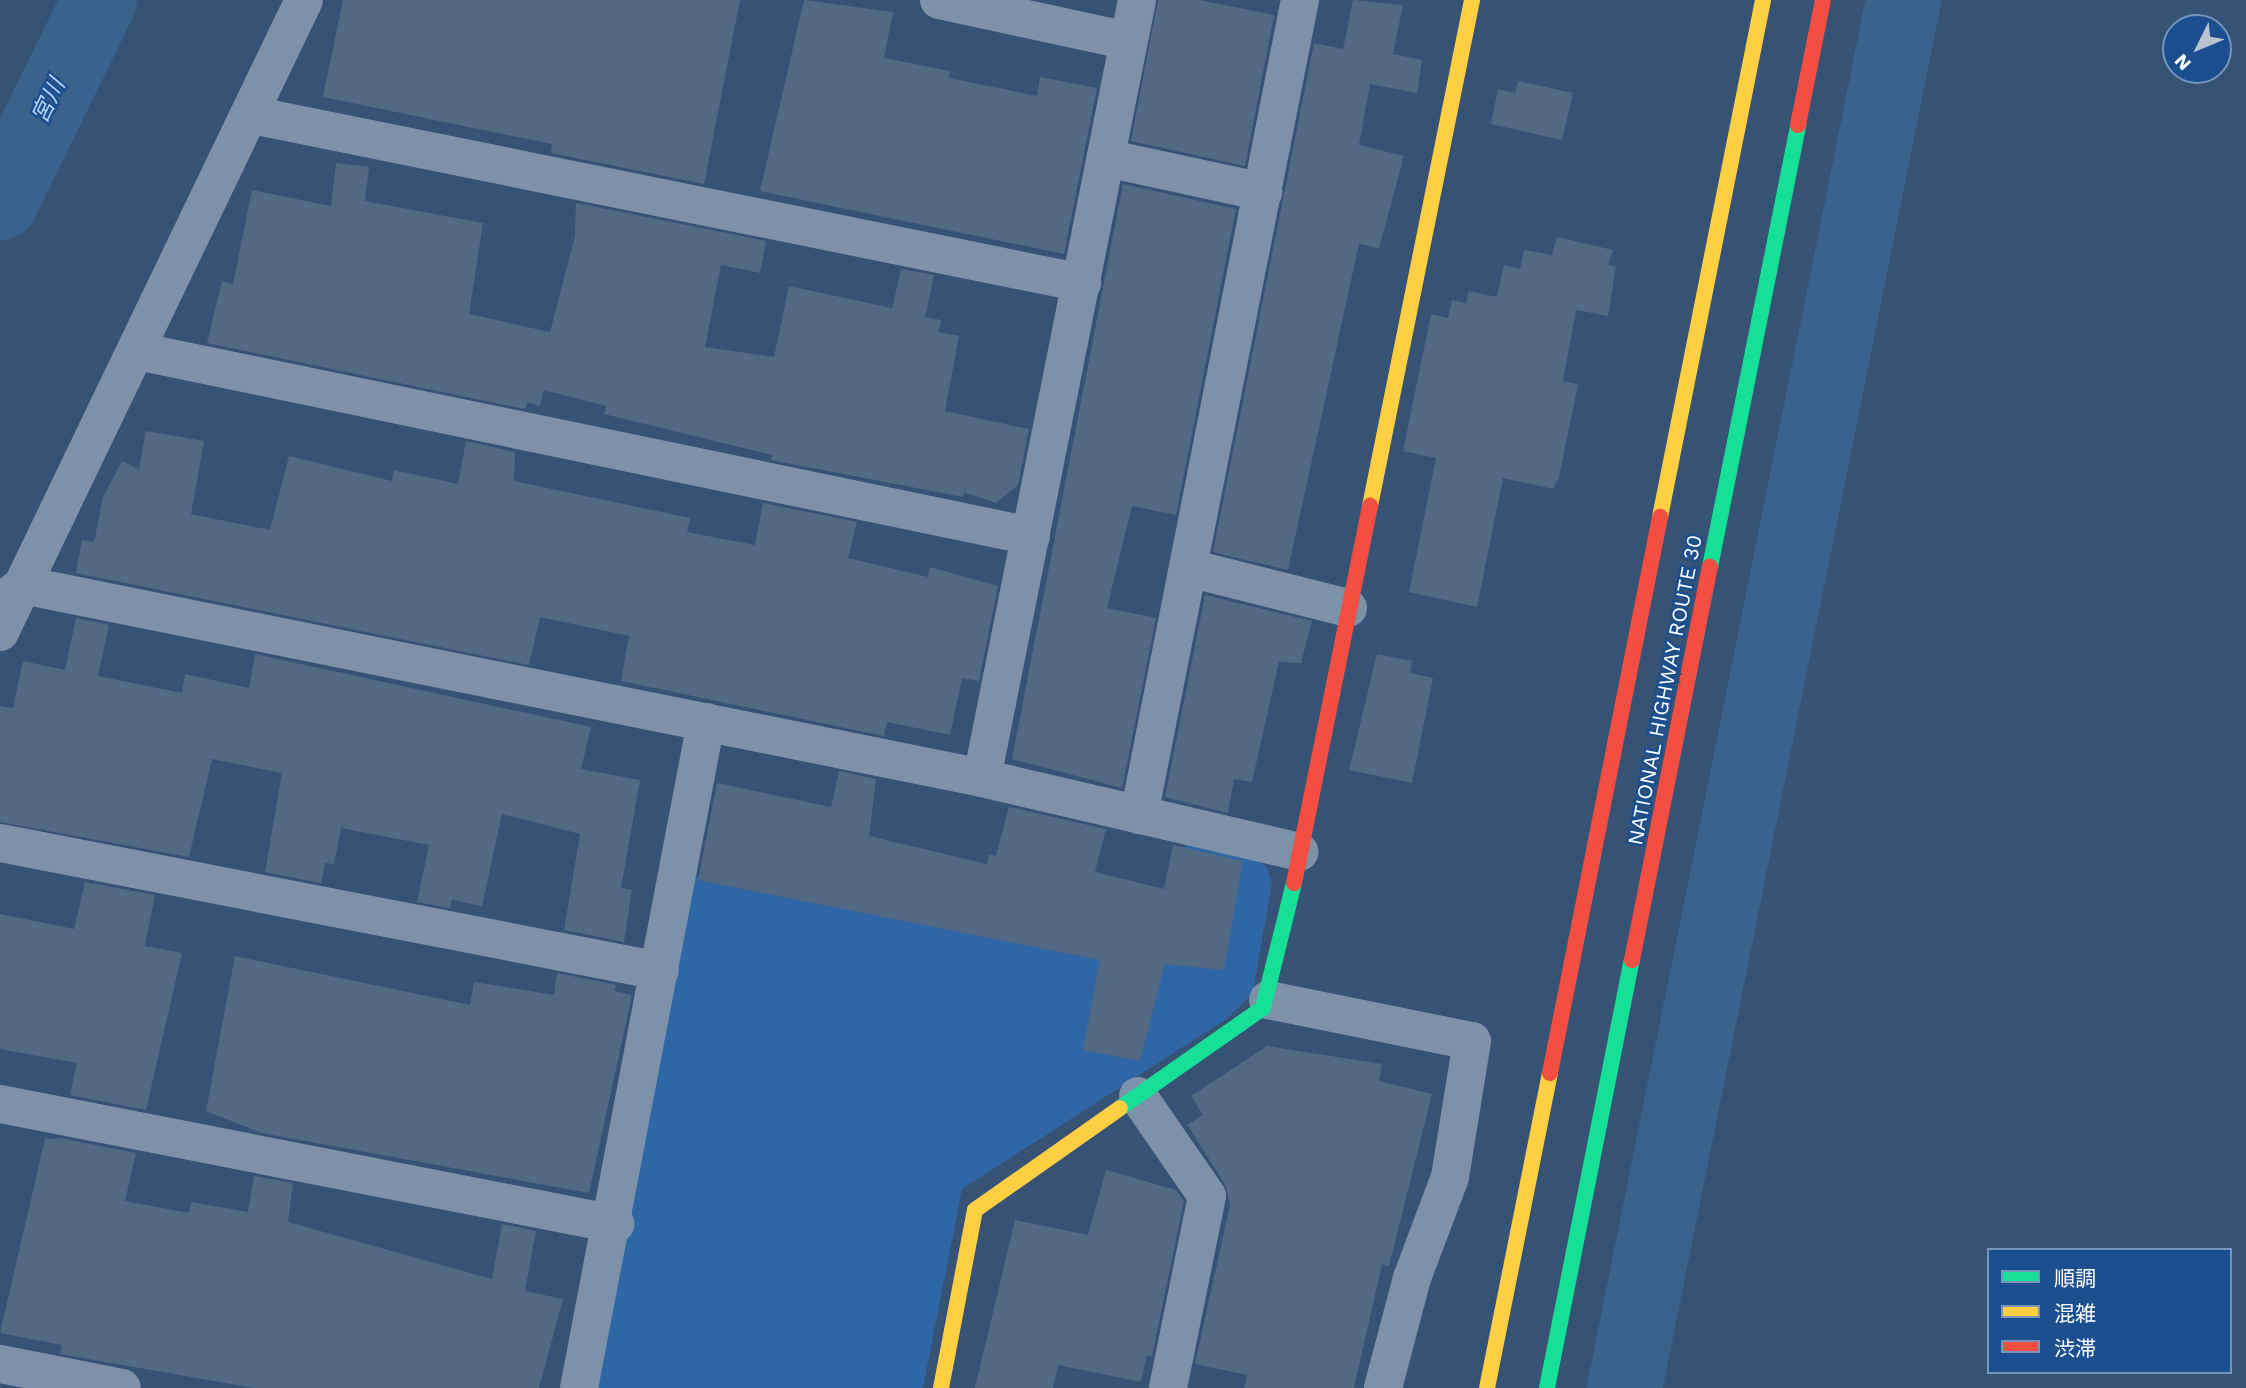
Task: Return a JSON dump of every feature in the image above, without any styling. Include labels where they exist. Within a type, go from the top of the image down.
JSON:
[{"type":"main road","points":[[941,1388],[975,1210],[1138,1096],[1268,1000],[1472,0]]},
{"type":"main road","name":"NATIONAL HIGHWAY ROUTE 30","points":[[1487,1388],[1763,0]]},
{"type":"main road","name":"NATIONAL HIGHWAY ROUTE 30","points":[[1547,1388],[1823,0]]},
{"type":"street","points":[[0,632],[11,594],[137,351],[252,116],[304,0]]},
{"type":"street","points":[[939,0],[1129,41]]},
{"type":"street","points":[[982,778],[1138,0]]},
{"type":"street","points":[[1139,815],[1300,0]]},
{"type":"street","points":[[252,116],[1082,283]]},
{"type":"street","points":[[1106,158],[1262,191]]},
{"type":"street","points":[[137,351],[1031,536]]},
{"type":"street","points":[[1189,568],[1348,608]]},
{"type":"street","points":[[11,594],[706,722],[982,778],[1298,852]]},
{"type":"street","points":[[579,1388],[615,1224],[706,722]]},
{"type":"street","points":[[0,843],[660,971]]},
{"type":"street","points":[[1268,1000],[1472,1041],[1450,1177],[1412,1278],[1383,1388]]},
{"type":"street","points":[[1138,1096],[1207,1196],[1168,1388]]},
{"type":"street","points":[[0,1104],[615,1224]]},
{"type":"street","points":[[0,1364],[122,1388]]},
{"type":"shaded area","points":[[1186,842],[1247,854],[1266,866],[1272,882],[1253,993],[1228,1018],[962,1189],[923,1388],[591,1388],[693,875],[1162,973]]},
{"type":"building","points":[[343,0],[740,0],[704,184],[551,153],[552,144],[323,97]]},
{"type":"building","points":[[804,0],[893,12],[884,58],[950,71],[949,78],[1037,96],[1040,77],[1097,88],[1064,254],[760,191]]},
{"type":"building","points":[[1158,0],[1199,0],[1274,15],[1245,166],[1131,141]]},
{"type":"building","points":[[1353,0],[1403,5],[1393,54],[1422,60],[1417,93],[1370,84],[1359,145],[1404,156],[1379,248],[1359,244],[1288,570],[1213,552],[1314,43],[1343,49]]},
{"type":"building","points":[[1518,81],[1573,93],[1562,140],[1491,124],[1498,89],[1515,93]]},
{"type":"building","points":[[336,163],[369,167],[365,201],[483,223],[469,314],[550,332],[575,236],[576,203],[766,241],[760,273],[721,265],[705,347],[774,357],[789,286],[892,308],[901,269],[934,275],[925,317],[941,320],[939,332],[959,336],[945,411],[1029,429],[1018,485],[996,503],[964,492],[963,497],[771,460],[772,455],[604,414],[606,406],[544,390],[540,406],[527,402],[525,409],[207,343],[222,281],[233,284],[252,190],[331,206]]},
{"type":"building","points":[[1123,184],[1236,209],[1176,515],[1132,506],[1107,608],[1156,618],[1122,788],[1012,759]]},
{"type":"building","points":[[1557,237],[1613,250],[1608,265],[1616,267],[1608,316],[1576,310],[1563,381],[1578,384],[1559,477],[1553,489],[1503,478],[1477,607],[1409,592],[1436,458],[1403,451],[1431,314],[1448,318],[1452,300],[1466,303],[1469,291],[1497,297],[1504,265],[1520,269],[1524,250],[1552,255]]},
{"type":"building","points":[[146,431],[204,441],[191,514],[270,530],[289,456],[392,481],[394,470],[458,484],[466,441],[515,452],[514,481],[690,518],[687,532],[755,545],[763,503],[857,522],[848,558],[928,577],[930,567],[998,586],[979,681],[962,678],[950,735],[887,722],[884,736],[621,681],[629,636],[540,617],[529,665],[76,573],[82,540],[94,542],[103,497],[122,461],[139,469]]},
{"type":"building","points":[[1205,595],[1312,621],[1301,663],[1279,662],[1252,782],[1234,779],[1228,813],[1165,797]]},
{"type":"building","points":[[76,618],[109,625],[98,676],[182,693],[185,674],[249,688],[255,654],[591,727],[581,769],[640,780],[621,888],[632,890],[624,942],[564,930],[580,834],[502,814],[482,906],[452,900],[450,908],[417,902],[429,845],[341,828],[334,864],[325,863],[321,883],[265,872],[282,773],[212,759],[189,857],[0,822],[0,706],[13,708],[23,661],[65,670]]},
{"type":"building","points":[[1377,654],[1412,661],[1410,673],[1433,678],[1412,783],[1349,770]]},
{"type":"building","points":[[839,771],[876,779],[869,836],[987,864],[989,854],[996,856],[1009,807],[1106,829],[1095,872],[1164,889],[1173,845],[1243,861],[1224,970],[1165,964],[1140,1061],[1083,1050],[1100,960],[698,880],[717,783],[831,807]]},
{"type":"building","points":[[85,882],[155,895],[145,946],[182,953],[146,1110],[70,1095],[77,1063],[0,1049],[0,914],[74,929]]},
{"type":"building","points":[[235,956],[470,1005],[474,982],[554,995],[557,973],[616,985],[615,991],[632,995],[589,1193],[262,1133],[206,1111]]},
{"type":"building","points":[[1267,1046],[1382,1064],[1379,1081],[1432,1094],[1389,1266],[1382,1264],[1354,1388],[1244,1388],[1247,1375],[1195,1364],[1230,1205],[1225,1184],[1187,1125],[1203,1115],[1191,1096]]},
{"type":"building","points":[[59,1138],[136,1153],[125,1201],[189,1213],[191,1202],[248,1212],[254,1176],[293,1183],[288,1222],[492,1279],[502,1224],[536,1231],[525,1291],[563,1299],[539,1388],[254,1388],[60,1354],[62,1345],[0,1333],[45,1139]]},
{"type":"building","points":[[1106,1170],[1176,1190],[1184,1201],[1152,1356],[1147,1355],[1141,1382],[1058,1365],[1053,1388],[975,1388],[1015,1220],[1088,1235]]},
{"type":"waterway","name":"宮川","points":[[0,202],[99,0]]},
{"type":"waterway","points":[[1624,1388],[1903,0]]},
{"type":"traffic: fast","points":[[1710,567],[1798,125]]},
{"type":"traffic: fast","points":[[1120,1108],[1263,1008],[1294,883]]},
{"type":"traffic: fast","points":[[1547,1388],[1632,960]]},
{"type":"traffic: slow","points":[[1370,506],[1472,0]]},
{"type":"traffic: slow","points":[[1660,517],[1763,0]]},
{"type":"traffic: slow","points":[[1487,1388],[1550,1073]]},
{"type":"traffic: slow","points":[[941,1388],[975,1210],[1120,1108]]},
{"type":"traffic: jam","points":[[1798,125],[1823,0]]},
{"type":"traffic: jam","points":[[1294,883],[1370,506]]},
{"type":"traffic: jam","points":[[1550,1073],[1660,517]]},
{"type":"traffic: jam","points":[[1632,960],[1710,567]]}]
